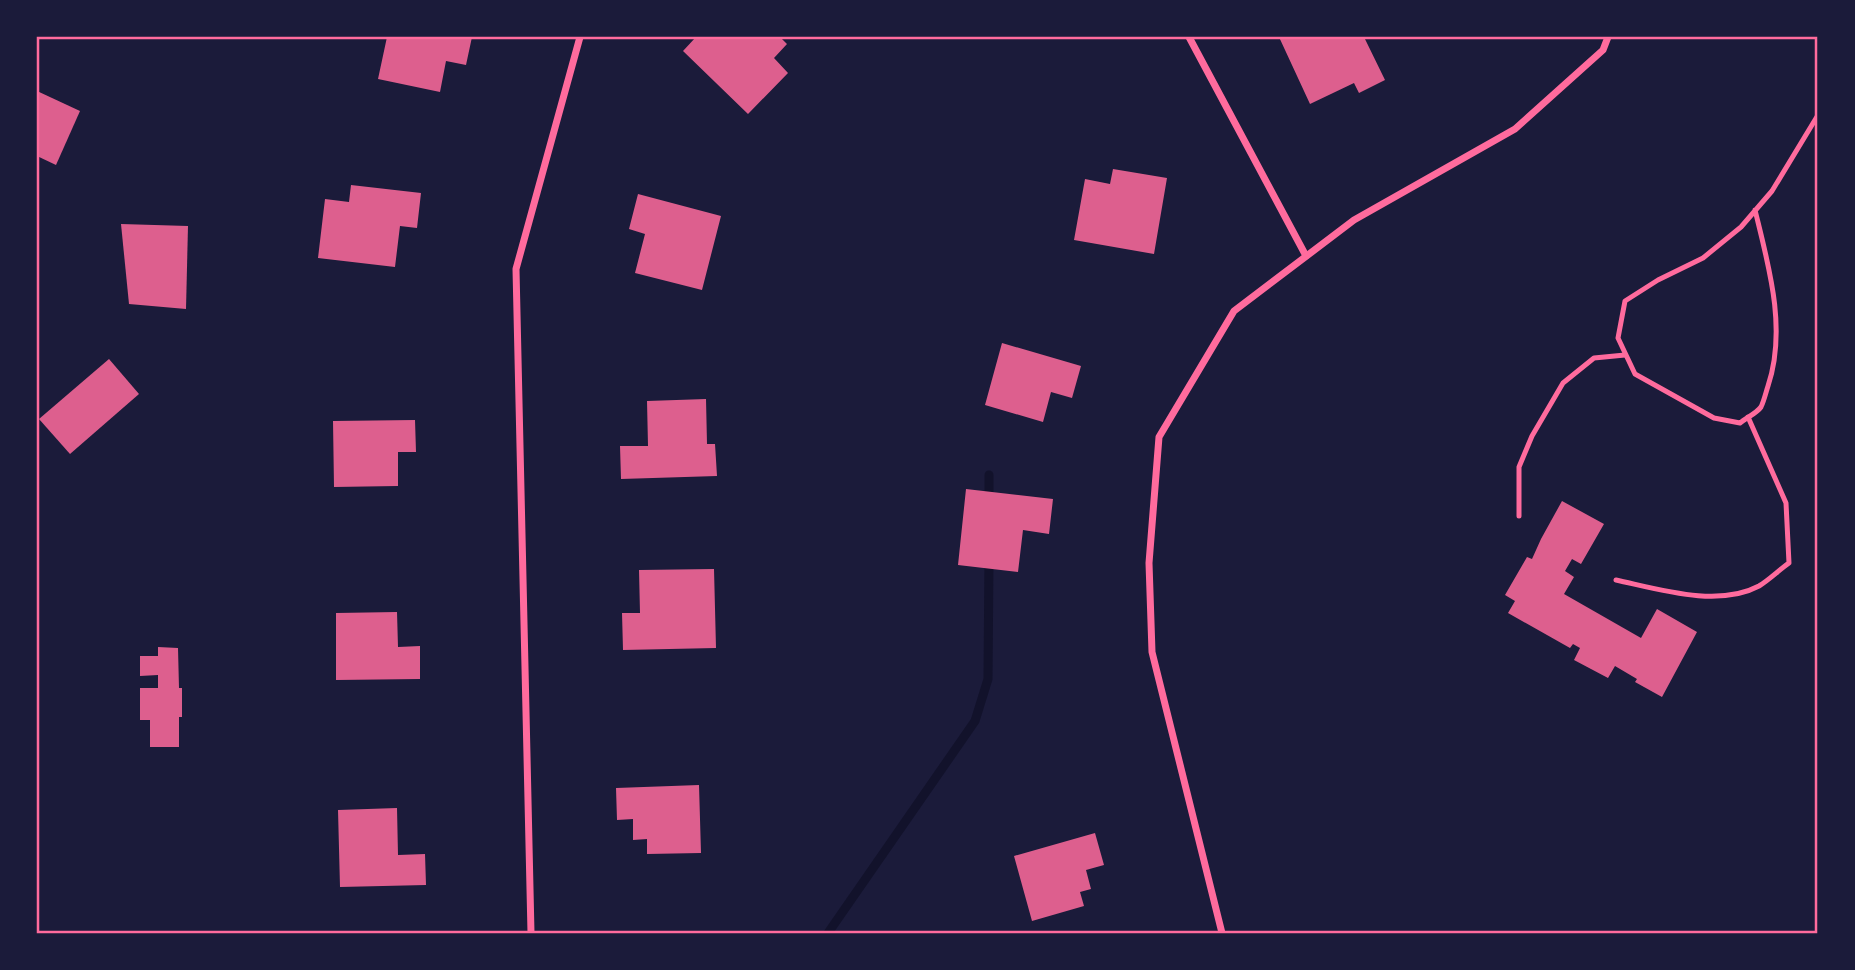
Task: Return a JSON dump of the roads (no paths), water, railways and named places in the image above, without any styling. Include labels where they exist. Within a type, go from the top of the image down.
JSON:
[{"type":"street","points":[[531,933],[516,269],[580,37]]},
{"type":"street","points":[[1189,37],[1306,256]]},
{"type":"street","points":[[1222,933],[1152,652],[1149,563],[1159,437],[1234,311],[1354,219],[1515,129],[1602,50],[1608,37]]},
{"type":"lane","points":[[1755,210],[1776,316],[1771,376],[1760,408],[1740,423],[1714,418],[1634,374],[1618,338],[1625,301],[1658,280],[1703,258],[1741,227],[1755,210],[1772,191],[1818,115]]},
{"type":"lane","points":[[1519,516],[1519,467],[1532,436],[1563,383],[1594,358],[1626,355]]},
{"type":"lane","points":[[1616,580],[1689,596],[1729,595],[1758,586],[1788,562],[1786,503],[1748,417]]},
{"type":"waterway","points":[[989,475],[989,501]]},
{"type":"waterway","points":[[828,933],[975,721],[988,679],[989,557]]}]
